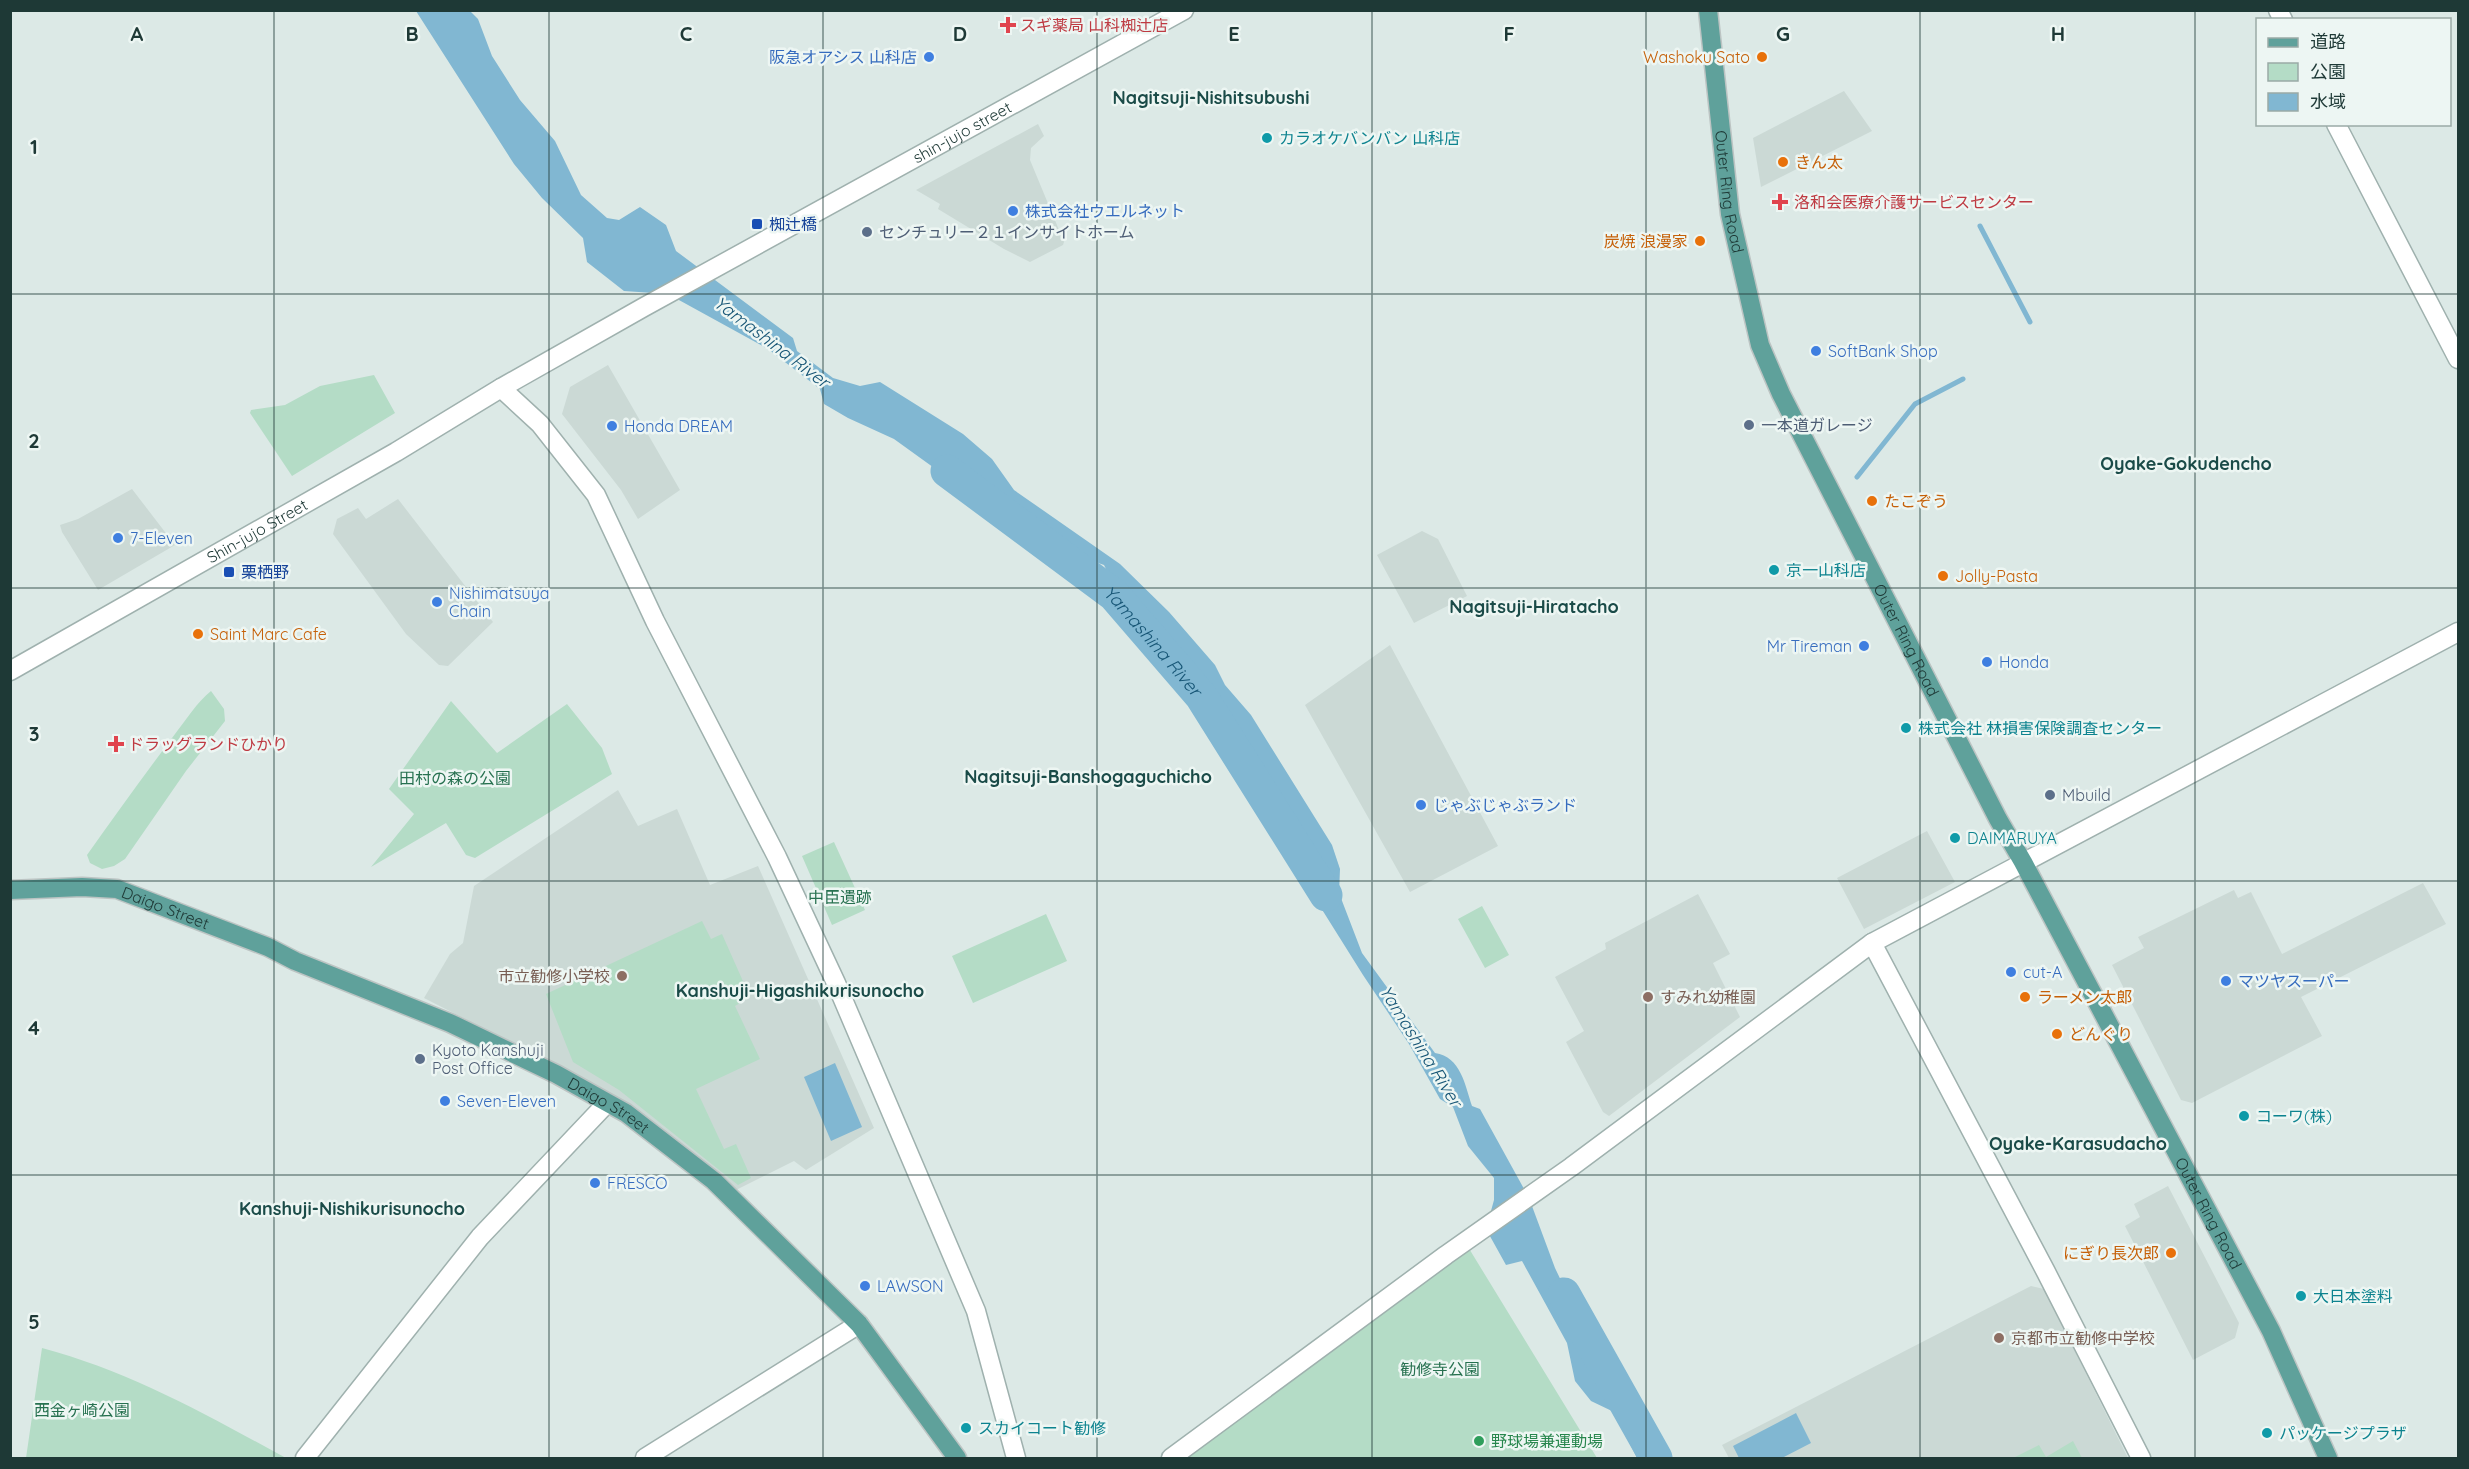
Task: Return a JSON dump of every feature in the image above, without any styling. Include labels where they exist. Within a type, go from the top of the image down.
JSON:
[{"type":"main road","name":"Outer Ring Road","points":[[1708,10],[1730,214],[1760,345],[1781,394],[1998,819],[2023,862],[2271,1331],[2328,1458]]},
{"type":"main road","name":"Daigo Street","points":[[10,890],[82,887],[117,889],[268,947],[295,961],[450,1023],[556,1074],[627,1113],[714,1181],[859,1324],[957,1458]]},
{"type":"street","points":[[1016,1458],[976,1311],[836,983],[777,857],[655,621],[596,495],[540,424],[501,388],[1184,10]]},
{"type":"street","points":[[2337,126],[2458,359]]},
{"type":"street","name":"Shin-jujo Street","points":[[10,671],[396,452],[501,388]]},
{"type":"street","points":[[1171,1458],[1872,943],[2458,632]]},
{"type":"street","points":[[1872,943],[2045,1269],[2140,1458]]},
{"type":"street","points":[[305,1458],[480,1237],[607,1103]]},
{"type":"street","points":[[645,1458],[859,1324]]},
{"type":"shaded area","name":"きん太","points":[[1844,91],[1872,131],[1761,187],[1753,138]]},
{"type":"shaded area","points":[[1038,124],[1044,136],[1031,148],[1030,160],[1064,242],[1063,245],[1030,262],[938,209],[940,204],[916,190]]},
{"type":"shaded area","points":[[608,365],[680,490],[638,519],[621,490],[562,414],[570,387]]},
{"type":"shaded area","name":"7-Eleven","points":[[132,489],[175,545],[98,590],[62,532],[60,525],[78,519]]},
{"type":"shaded area","points":[[398,499],[493,622],[448,666],[439,665],[406,634],[333,534],[337,519],[358,508],[366,519]]},
{"type":"shaded area","points":[[1422,531],[1438,539],[1467,596],[1414,623],[1377,555]]},
{"type":"shaded area","points":[[1390,645],[1498,846],[1410,892],[1305,705]]},
{"type":"shaded area","name":"市立勧修小学校","points":[[618,790],[638,826],[677,809],[710,885],[758,866],[874,1128],[806,1170],[794,1161],[736,1190],[633,1110],[565,1070],[424,998],[450,954],[463,943],[474,886]]},
{"type":"shaded area","points":[[1927,831],[1955,882],[1864,929],[1837,878]]},
{"type":"shaded area","name":"マツヤスーパー","points":[[2423,883],[2446,924],[2301,997],[2322,1036],[2192,1103],[2181,1100],[2112,965],[2144,948],[2138,937],[2234,890],[2238,898],[2251,892],[2282,954]]},
{"type":"shaded area","name":"すみれ幼稚園","points":[[1698,894],[1730,954],[1713,963],[1740,1017],[1609,1116],[1603,1112],[1566,1042],[1584,1031],[1555,977],[1606,949],[1605,943]]},
{"type":"shaded area","name":"にぎり長次郎","points":[[2168,1186],[2239,1323],[2235,1338],[2193,1360],[2125,1226],[2140,1217],[2134,1204]]},
{"type":"shaded area","name":"京都市立勧修中学校","points":[[2031,1286],[2044,1289],[2128,1458],[1729,1458],[1722,1445]]},
{"type":"green space","points":[[374,375],[395,413],[292,476],[250,413],[251,410],[285,405],[320,386]]},
{"type":"green space","points":[[211,691],[224,709],[225,721],[186,771],[125,859],[114,866],[102,869],[90,863],[87,855],[192,711]]},
{"type":"green space","name":"田村の森の公園","points":[[451,701],[497,753],[567,704],[602,748],[612,774],[475,858],[466,855],[446,823],[371,867],[414,814],[389,789]]},
{"type":"green space","name":"中臣遺跡","points":[[834,842],[865,910],[832,925],[802,856]]},
{"type":"green space","points":[[1482,906],[1509,955],[1485,968],[1458,919]]},
{"type":"green space","points":[[1046,914],[1067,961],[973,1003],[952,956]]},
{"type":"green space","points":[[702,921],[711,939],[722,934],[750,997],[735,1006],[760,1059],[696,1089],[724,1149],[736,1144],[751,1178],[738,1185],[619,1090],[573,1062],[546,994]]},
{"type":"green space","name":"勧修寺公園","points":[[1465,1242],[1597,1458],[1171,1458]]},
{"type":"green space","name":"西金ヶ崎公園","points":[[42,1348],[137,1382],[197,1410],[286,1458],[26,1458]]},
{"type":"green space","points":[[2073,1441],[2082,1458],[2013,1458],[2039,1445],[2046,1457]]},
{"type":"water","points":[[416,11],[470,11],[478,19],[492,56],[520,100],[555,141],[581,195],[607,218],[619,220],[640,207],[666,225],[676,251],[793,338],[797,351],[833,378],[860,386],[880,382],[963,434],[992,459],[1014,490],[1120,564],[1169,612],[1215,665],[1225,685],[1251,715],[1332,845],[1340,869],[1339,893],[1362,953],[1435,1053],[1451,1060],[1461,1073],[1472,1106],[1480,1109],[1529,1198],[1555,1268],[1590,1341],[1608,1358],[1612,1370],[1622,1377],[1636,1411],[1643,1413],[1648,1421],[1644,1427],[1652,1436],[1659,1458],[1637,1458],[1614,1412],[1591,1401],[1575,1381],[1567,1343],[1522,1261],[1506,1265],[1486,1229],[1494,1200],[1494,1178],[1468,1146],[1453,1107],[1440,1099],[1409,1044],[1316,900],[1287,812],[1244,747],[1219,738],[1212,693],[1172,671],[1167,632],[1116,589],[1104,565],[1084,558],[1034,526],[1020,507],[997,499],[955,494],[937,470],[894,439],[824,404],[820,389],[768,349],[668,294],[624,291],[587,262],[583,238],[542,198],[514,164]]},
{"type":"water","points":[[835,1063],[862,1127],[831,1141],[804,1077]]},
{"type":"water","points":[[1796,1413],[1811,1443],[1782,1458],[1739,1458],[1733,1446]]},
{"type":"waterway","points":[[1980,226],[2030,322]]},
{"type":"waterway","points":[[1857,477],[1915,404],[1963,379]]},
{"type":"waterway","name":"Yamashina River","points":[[947,471],[1114,595],[1201,696],[1326,895]]},
{"type":"waterway","name":"Yamashina River","points":[[1564,1294],[1656,1458]]},
{"type":"place","name":"スギ薬局 山科椥辻店","points":[[1008,25]]},
{"type":"place","name":"阪急オアシス 山科店","points":[[929,57]]},
{"type":"place","name":"Washoku Sato","points":[[1762,57]]},
{"type":"place","name":"カラオケバンバン 山科店","points":[[1267,138]]},
{"type":"place","name":"きん太","points":[[1783,162]]},
{"type":"place","name":"洛和会医療介護サービスセンター","points":[[1780,202]]},
{"type":"place","name":"株式会社ウエルネット","points":[[1013,211]]},
{"type":"place","name":"椥辻橋","points":[[757,224]]},
{"type":"place","name":"センチュリー２１インサイトホーム","points":[[867,232]]},
{"type":"place","name":"炭焼 浪漫家","points":[[1700,241]]},
{"type":"place","name":"SoftBank Shop","points":[[1816,351]]},
{"type":"place","name":"一本道ガレージ","points":[[1749,425]]},
{"type":"place","name":"Honda DREAM","points":[[612,426]]},
{"type":"place","name":"たこぞう","points":[[1872,501]]},
{"type":"place","name":"7-Eleven","points":[[118,538]]},
{"type":"place","name":"京一山科店","points":[[1774,570]]},
{"type":"place","name":"栗栖野","points":[[229,572]]},
{"type":"place","name":"Jolly-Pasta","points":[[1943,576]]},
{"type":"place","name":"Nishimatsuya Chain","points":[[437,602]]},
{"type":"place","name":"Saint Marc Cafe","points":[[198,634]]},
{"type":"place","name":"Mr Tireman","points":[[1864,646]]},
{"type":"place","name":"Honda","points":[[1987,662]]},
{"type":"place","name":"株式会社 林損害保険調査センター","points":[[1906,728]]},
{"type":"place","name":"ドラッグランドひかり","points":[[116,744]]},
{"type":"place","name":"Mbuild","points":[[2050,795]]},
{"type":"place","name":"じゃぶじゃぶランド","points":[[1421,805]]},
{"type":"place","name":"DAIMARUYA","points":[[1955,838]]},
{"type":"place","name":"cut-A","points":[[2011,972]]},
{"type":"place","name":"市立勧修小学校","points":[[622,976]]},
{"type":"place","name":"マツヤスーパー","points":[[2226,981]]},
{"type":"place","name":"すみれ幼稚園","points":[[1648,997]]},
{"type":"place","name":"ラーメン太郎","points":[[2025,997]]},
{"type":"place","name":"どんぐり","points":[[2057,1034]]},
{"type":"place","name":"Kyoto Kanshuji Post Office","points":[[420,1059]]},
{"type":"place","name":"Seven-Eleven","points":[[445,1101]]},
{"type":"place","name":"コーワ(株)","points":[[2244,1116]]},
{"type":"place","name":"FRESCO","points":[[595,1183]]},
{"type":"place","name":"にぎり長次郎","points":[[2171,1253]]},
{"type":"place","name":"LAWSON","points":[[865,1286]]},
{"type":"place","name":"大日本塗料","points":[[2301,1296]]},
{"type":"place","name":"京都市立勧修中学校","points":[[1999,1338]]},
{"type":"place","name":"スカイコート勧修","points":[[966,1428]]},
{"type":"place","name":"パッケージプラザ","points":[[2267,1433]]},
{"type":"place","name":"野球場兼運動場","points":[[1479,1441]]},
{"type":"district","name":"Nagitsuji-Nishitsubushi","points":[[1211,97]]},
{"type":"district","name":"Oyake-Gokudencho","points":[[2186,463]]},
{"type":"district","name":"Nagitsuji-Hiratacho","points":[[1534,606]]},
{"type":"district","name":"Nagitsuji-Banshogaguchicho","points":[[1088,776]]},
{"type":"district","name":"Kanshuji-Higashikurisunocho","points":[[800,990]]},
{"type":"district","name":"Oyake-Karasudacho","points":[[2078,1143]]},
{"type":"district","name":"Kanshuji-Nishikurisunocho","points":[[352,1208]]}]
